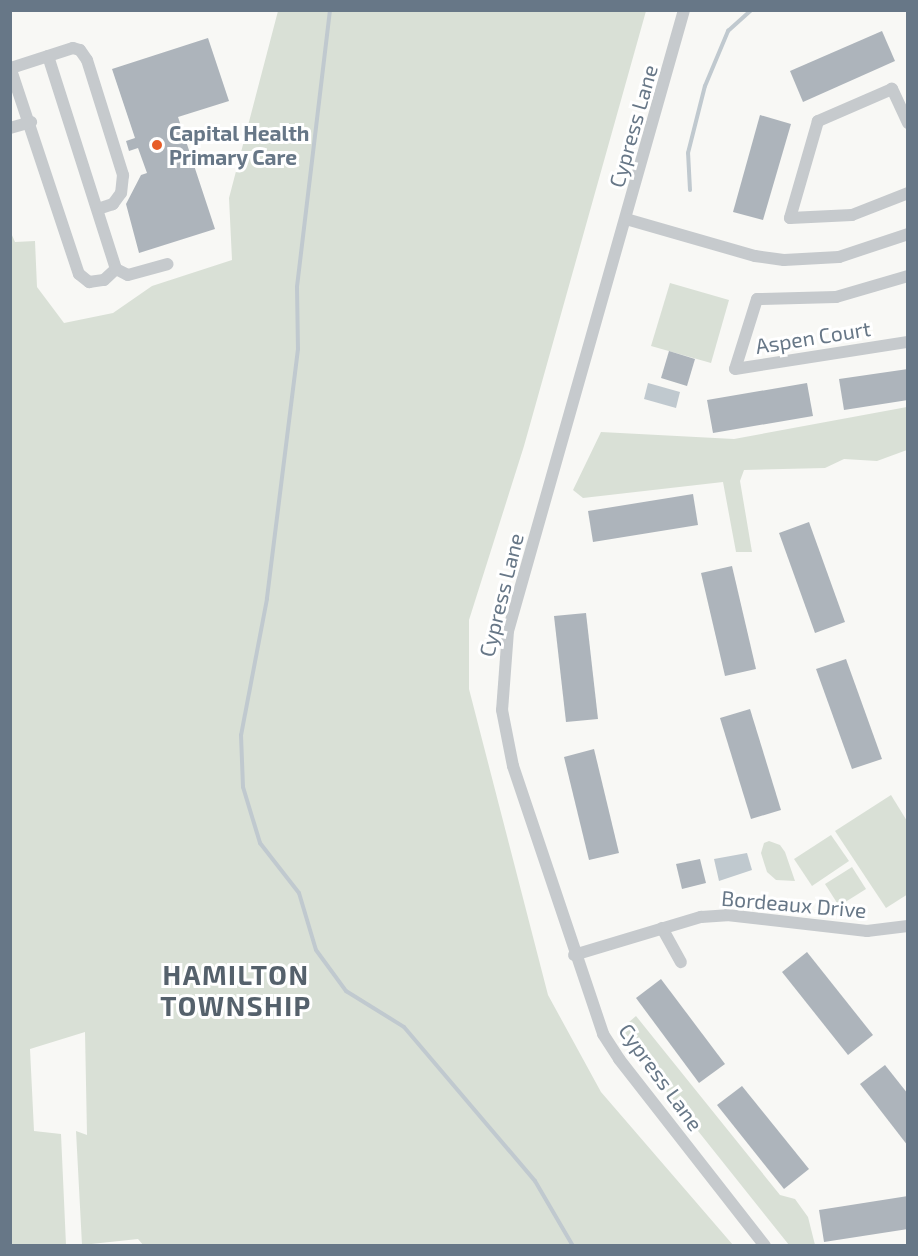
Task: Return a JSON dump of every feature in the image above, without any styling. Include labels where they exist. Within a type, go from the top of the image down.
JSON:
[{"type":"street","name":"Cypress Lane","points":[[684,10],[503,657],[502,710],[506,741],[591,1006],[619,1059],[765,1245]]},
{"type":"street","points":[[98,209],[113,204],[121,193],[123,175],[87,60],[80,50],[73,48],[11,67],[31,122],[79,274],[89,282],[104,279],[116,269]]},
{"type":"street","points":[[48,56],[116,269]]},
{"type":"street","points":[[908,123],[891,89],[818,121],[790,218],[852,215],[908,193]]},
{"type":"street","points":[[10,128],[31,122]]},
{"type":"street","points":[[626,219],[714,246],[784,260],[839,257],[908,234]]},
{"type":"street","points":[[116,269],[136,274],[168,264]]},
{"type":"street","name":"Aspen Court","points":[[908,276],[836,297],[757,299],[735,369],[908,342]]},
{"type":"street","name":"Bordeaux Drive","points":[[574,955],[662,928],[727,915],[867,931],[908,926]]},
{"type":"street","points":[[662,928],[681,962]]},
{"type":"shaded area","points":[[278,11],[646,11],[524,446],[469,620],[469,689],[548,995],[601,1092],[733,1245],[144,1246],[138,1239],[82,1245],[76,1131],[87,1135],[85,1032],[30,1049],[34,1131],[61,1134],[66,1245],[11,1245],[11,233],[15,242],[35,241],[37,287],[64,323],[113,313],[152,286],[232,260],[229,198]]},
{"type":"shaded area","points":[[670,283],[729,300],[711,363],[651,346]]},
{"type":"shaded area","points":[[648,383],[680,392],[676,408],[644,399]]},
{"type":"shaded area","points":[[907,407],[907,450],[877,461],[844,459],[825,468],[744,470],[740,481],[752,552],[736,552],[723,482],[583,498],[573,490],[601,432],[734,439]]},
{"type":"shaded area","points":[[891,795],[907,821],[908,894],[886,908],[835,831]]},
{"type":"shaded area","points":[[831,835],[849,861],[812,886],[794,859]]},
{"type":"shaded area","points":[[769,841],[780,845],[785,852],[795,881],[776,880],[767,872],[761,853],[764,843]]},
{"type":"shaded area","points":[[747,853],[752,870],[719,881],[714,859]]},
{"type":"shaded area","points":[[852,867],[866,889],[839,906],[825,884]]},
{"type":"shaded area","points":[[636,1016],[780,1195],[795,1199],[808,1217],[815,1245],[789,1245],[655,1077],[622,1028]]},
{"type":"building","points":[[882,31],[895,61],[803,102],[790,71]]},
{"type":"building","name":"Capital Health Primary Care","points":[[208,38],[229,101],[178,117],[215,229],[139,253],[126,204],[141,175],[147,173],[138,148],[129,151],[126,141],[135,138],[112,69]]},
{"type":"building","points":[[760,115],[791,124],[763,220],[733,212]]},
{"type":"building","points":[[669,351],[695,359],[687,386],[661,378]]},
{"type":"building","points":[[908,369],[908,400],[844,410],[839,379]]},
{"type":"building","points":[[807,383],[813,416],[713,433],[707,400]]},
{"type":"building","points":[[693,494],[698,525],[593,542],[588,511]]},
{"type":"building","points":[[809,522],[845,622],[815,633],[779,533]]},
{"type":"building","points":[[732,566],[756,669],[725,676],[701,573]]},
{"type":"building","points":[[586,613],[598,719],[566,722],[554,616]]},
{"type":"building","points":[[846,659],[882,759],[852,769],[816,669]]},
{"type":"building","points":[[750,709],[781,810],[751,819],[720,718]]},
{"type":"building","points":[[594,749],[619,853],[589,860],[564,757]]},
{"type":"building","points":[[700,859],[706,883],[682,889],[676,864]]},
{"type":"building","points":[[807,952],[873,1035],[848,1055],[782,972]]},
{"type":"building","points":[[661,979],[725,1064],[699,1083],[636,998]]},
{"type":"building","points":[[885,1065],[908,1094],[908,1146],[860,1084]]},
{"type":"building","points":[[742,1086],[809,1169],[784,1189],[717,1105]]},
{"type":"building","points":[[908,1196],[908,1229],[824,1242],[819,1210]]},
{"type":"waterway","points":[[330,10],[297,287],[298,349],[267,599],[241,735],[243,787],[260,843],[299,893],[316,950],[346,991],[404,1027],[535,1181],[573,1246]]},
{"type":"waterway","points":[[690,190],[688,153],[705,86],[728,31],[751,10]]},
{"type":"place","name":"Capital Health Primary Care","points":[[157,145]]},
{"type":"district","name":"HAMILTON TOWNSHIP","points":[[236,990]]}]
